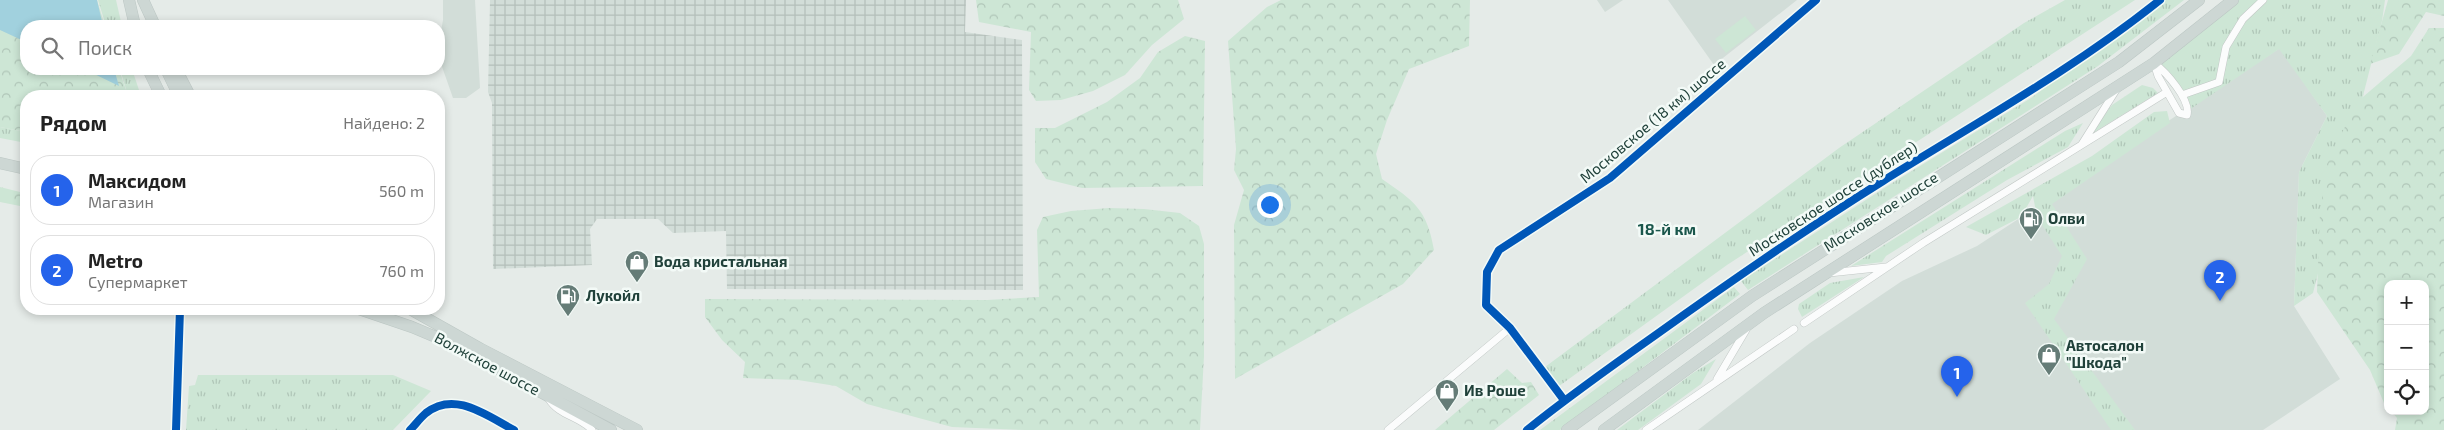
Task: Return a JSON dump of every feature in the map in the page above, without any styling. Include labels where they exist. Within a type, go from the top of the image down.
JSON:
[{"type":"main road","points":[[129,0],[133,20]]},
{"type":"main road","points":[[143,0],[152,20]]},
{"type":"main road","name":"Московское шоссе","points":[[1567,430],[1771,283],[2142,46],[2199,0]]},
{"type":"main road","name":"Московское шоссе","points":[[1604,430],[1749,324],[1822,274],[2154,63],[2233,0]]},
{"type":"main road","points":[[2142,46],[2154,63]]},
{"type":"main road","points":[[150,75],[153,90]]},
{"type":"main road","points":[[151,75],[159,90]]},
{"type":"main road","points":[[169,75],[176,90]]},
{"type":"main road","points":[[179,75],[187,90]]},
{"type":"main road","points":[[0,156],[20,160]]},
{"type":"main road","points":[[0,163],[20,168]]},
{"type":"main road","points":[[1771,283],[1782,302]]},
{"type":"main road","name":"Волжское шоссе","points":[[376,315],[436,337],[548,397],[593,426],[613,430]]},
{"type":"main road","name":"Волжское шоссе","points":[[421,315],[481,349],[637,430]]},
{"type":"main road","points":[[593,426],[600,417],[600,410]]},
{"type":"street","name":"Московское (18 км) шоссе","points":[[1564,400],[1510,328],[1486,305],[1487,272],[1499,250],[1610,178],[1816,0]]},
{"type":"street","name":"Московское шоссе (дублер)","points":[[1527,430],[1564,400],[1746,272],[1866,192],[2045,80],[2138,18],[2160,0]]},
{"type":"street","points":[[2182,95],[2219,82],[2226,47],[2243,19],[2263,0]]},
{"type":"street","points":[[2154,63],[2165,71],[2182,95],[2189,110],[2187,116],[2179,113],[2158,76],[2154,63]]},
{"type":"street","points":[[2080,146],[2118,87]]},
{"type":"street","points":[[1804,323],[1889,266],[2167,92]]},
{"type":"street","points":[[1822,274],[1889,266]]},
{"type":"street","points":[[176,430],[180,315]]},
{"type":"street","points":[[1716,381],[1749,324]]},
{"type":"street","points":[[1388,430],[1510,328]]},
{"type":"street","points":[[1646,430],[1794,329]]},
{"type":"street","points":[[410,430],[425,414],[435,407],[449,404],[465,404],[514,430]]},
{"type":"street","points":[[613,430],[626,430]]},
{"type":"shaded area","points":[[443,0],[475,0],[480,88],[466,98],[453,98],[445,75],[445,20],[443,20]]},
{"type":"shaded area","points":[[490,0],[966,0],[965,32],[1022,40],[1023,290],[727,289],[726,231],[673,233],[658,219],[597,219],[590,229],[592,265],[493,269],[492,103],[488,92]]},
{"type":"shaded area","points":[[1597,0],[1623,0],[1605,12]]},
{"type":"shaded area","points":[[1668,0],[1797,0],[1714,65]]},
{"type":"shaded area","points":[[2280,48],[2327,116],[2299,172],[2294,306],[2340,379],[2263,430],[1698,430],[1810,343],[1902,281],[1977,246]]},
{"type":"green space","points":[[0,0],[97,0],[103,20],[20,20],[20,75],[121,75],[126,90],[20,90],[20,131],[0,127]]},
{"type":"green space","points":[[98,0],[116,0],[121,20],[104,20]]},
{"type":"green space","points":[[976,0],[1178,0],[1184,19],[1152,45],[1125,75],[1093,91],[1061,100],[1036,101],[1029,90],[1031,32],[979,22]]},
{"type":"green space","points":[[1281,0],[1470,0],[1469,46],[1409,69],[1387,120],[1376,154],[1382,179],[1411,200],[1423,215],[1434,250],[1403,284],[1235,379],[1234,225],[1244,190],[1234,170],[1236,149],[1228,41],[1267,7]]},
{"type":"green space","points":[[2065,0],[2135,0],[1727,265],[1555,389],[1541,370],[1839,148],[2024,23]]},
{"type":"green space","points":[[2164,0],[2184,0],[2098,66],[1748,290],[1741,281],[1889,185],[2031,98]]},
{"type":"green space","points":[[2233,0],[2385,0],[2382,21],[2313,293],[2294,306],[2299,172],[2327,116],[2279,49],[2189,110],[2154,63]]},
{"type":"green space","points":[[2388,0],[2444,0],[2444,16],[2426,12],[2399,54],[2370,64]]},
{"type":"green space","points":[[1745,16],[1756,30],[1726,53],[1715,39]]},
{"type":"green space","points":[[2429,28],[2444,28],[2444,430],[2395,430],[2397,418],[2394,415],[2429,415],[2429,280],[2384,280],[2384,403],[2370,370],[2317,292],[2320,213],[2327,164],[2357,102],[2411,56]]},
{"type":"green space","points":[[1185,36],[1205,41],[1203,186],[1082,188],[1046,179],[1035,162],[1035,128],[1055,128],[1107,102],[1140,78],[1158,52]]},
{"type":"green space","points":[[122,75],[134,75],[139,90],[126,90]]},
{"type":"green space","points":[[2142,85],[2153,88],[2158,93],[2088,136],[2112,105]]},
{"type":"green space","points":[[2167,111],[2170,123],[2052,204],[2087,259],[2054,319],[2135,430],[2111,430],[2025,303],[2049,284],[2062,256],[2037,217],[2033,196],[2021,217],[1986,235],[1966,227],[2092,156],[2154,112]]},
{"type":"green space","points":[[2083,123],[2068,147],[2007,180],[1886,256],[1882,262],[1851,266],[2065,131]]},
{"type":"green space","points":[[0,127],[20,131],[20,142],[0,138]]},
{"type":"green space","points":[[0,187],[20,192],[20,206],[0,202]]},
{"type":"green space","points":[[1109,208],[1180,213],[1199,226],[1204,244],[1204,356],[1200,430],[1025,430],[952,427],[867,404],[836,386],[798,380],[743,378],[745,362],[722,340],[705,317],[705,299],[987,300],[1039,297],[1037,230],[1043,217],[1071,211]]},
{"type":"green space","points":[[1864,277],[1802,317],[1798,309],[1799,304],[1830,283]]},
{"type":"green space","points":[[1734,287],[1740,294],[1560,430],[1540,430]]},
{"type":"green space","points":[[1716,359],[1701,384],[1638,430],[1617,430],[1693,373]]},
{"type":"green space","points":[[1507,369],[1522,383],[1531,382],[1539,395],[1494,430],[1435,430]]},
{"type":"green space","points":[[198,375],[393,375],[431,391],[393,430],[186,430],[189,386],[195,385]]},
{"type":"water","points":[[0,0],[97,0],[102,20],[20,20],[20,39],[0,30]]},
{"type":"water","points":[[96,75],[116,75],[119,86]]},
{"type":"cycle path","points":[[1564,400],[1510,328],[1486,305],[1487,272],[1499,250],[1610,178],[1816,0]]},
{"type":"cycle path","points":[[1527,430],[1713,294],[1854,199],[2024,95],[2094,49],[2160,0]]},
{"type":"cycle path","points":[[176,430],[180,315]]},
{"type":"cycle path","points":[[410,430],[426,413],[448,404],[459,405],[482,412],[514,430]]},
{"type":"place","name":"Олви","points":[[2031,240]]},
{"type":"place","name":"Вода кристальная","points":[[637,283]]},
{"type":"place","name":"Metro","points":[[2220,301]]},
{"type":"place","name":"Лукойл","points":[[568,317]]},
{"type":"place","name":"Автосалон \"Шкода\"","points":[[2049,376]]},
{"type":"place","name":"Максидом","points":[[1957,397]]},
{"type":"place","name":"Ив Роше","points":[[1447,412]]},
{"type":"district","name":"18-й км","points":[[1667,229]]}]
